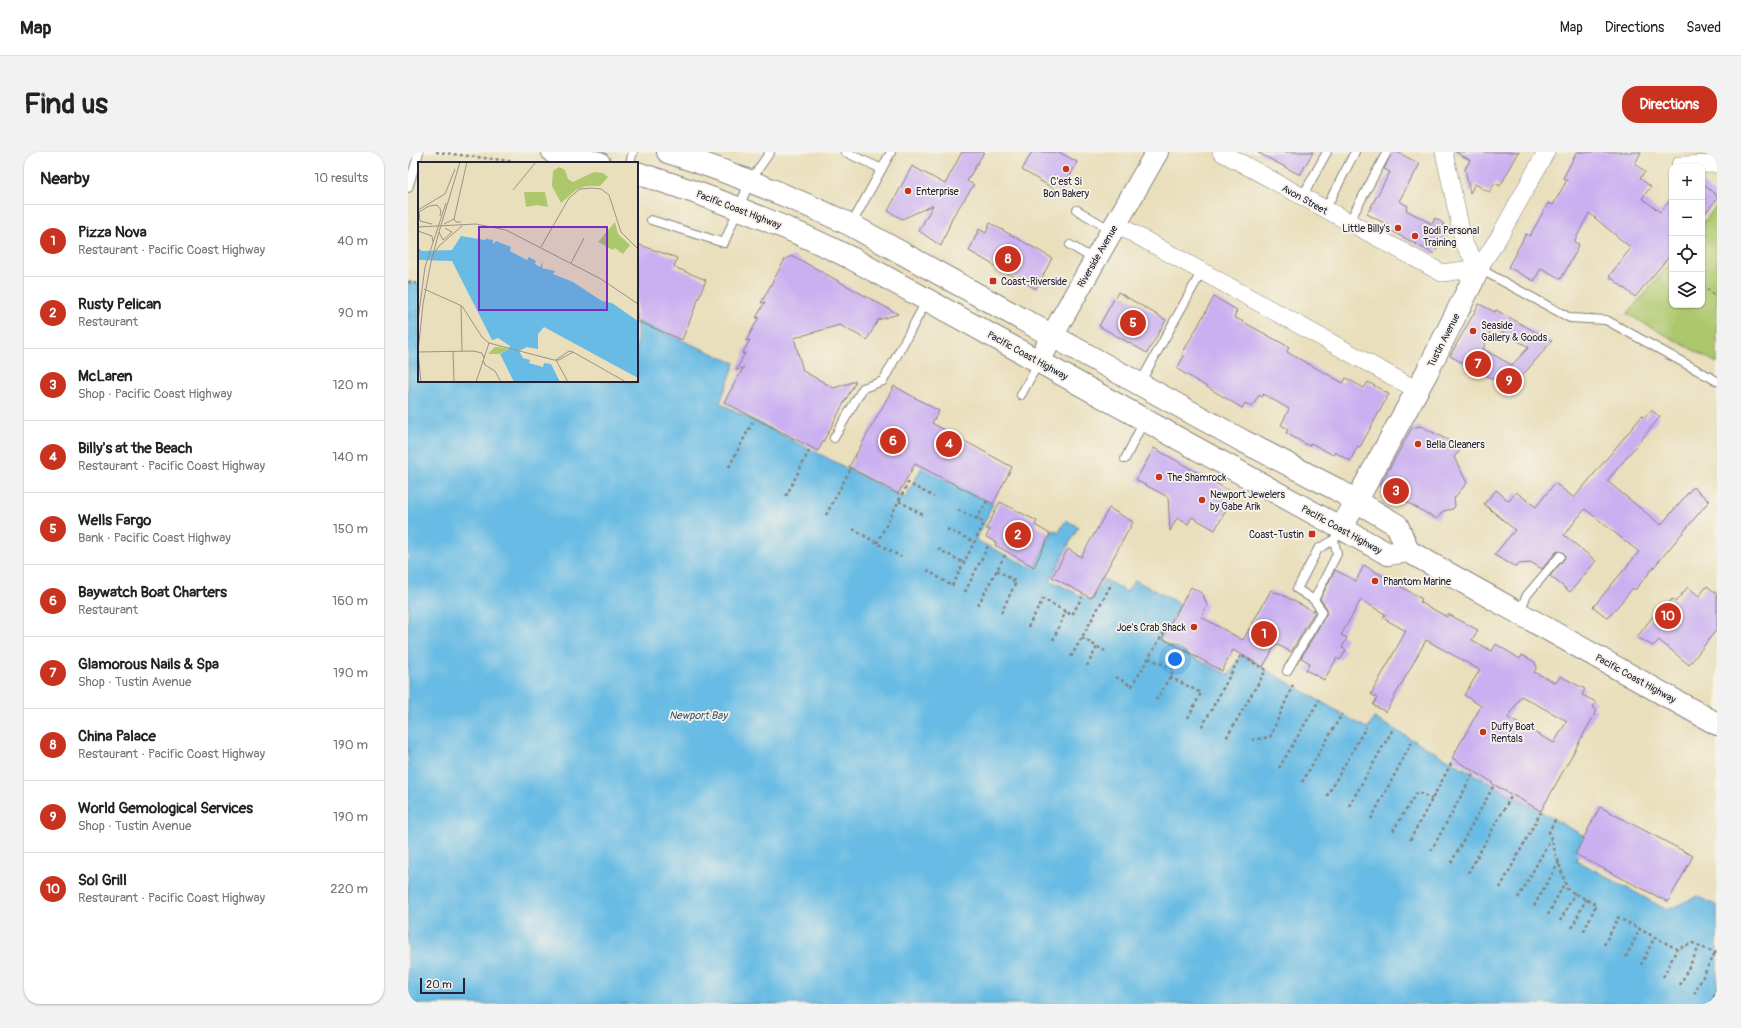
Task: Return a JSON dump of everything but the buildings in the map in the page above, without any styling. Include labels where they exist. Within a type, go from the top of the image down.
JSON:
[{"type":"main road","points":[[553,152],[595,162]]},
{"type":"main road","points":[[668,152],[796,199],[851,225],[1140,384],[1336,489],[1397,525],[1408,551]]},
{"type":"main road","name":"Riverside Avenue","points":[[1039,361],[1157,152]]},
{"type":"main road","name":"Pacific Coast Highway","points":[[638,173],[739,208],[796,231],[852,258],[1145,420],[1338,534],[1388,554],[1408,551],[1717,724]]},
{"type":"main road","name":"Tustin Avenue","points":[[1338,534],[1417,390],[1479,268]]},
{"type":"street","name":"Avon Street","points":[[1220,152],[1442,273],[1479,268]]},
{"type":"street","points":[[1444,152],[1464,244],[1479,268]]},
{"type":"street","name":"Tustin Avenue","points":[[1479,268],[1499,237],[1546,152]]},
{"type":"street","points":[[1705,165],[1717,164]]},
{"type":"street","points":[[1114,227],[1202,271],[1417,390]]},
{"type":"lane","points":[[408,188],[419,152]]},
{"type":"lane","points":[[630,162],[633,152]]},
{"type":"lane","points":[[651,220],[724,243],[750,181],[770,152]]},
{"type":"lane","points":[[845,152],[882,169]]},
{"type":"lane","points":[[851,225],[891,152]]},
{"type":"lane","points":[[1302,197],[1327,152]]},
{"type":"lane","points":[[1326,210],[1355,152]]},
{"type":"lane","points":[[1349,222],[1387,152]]},
{"type":"lane","points":[[1077,210],[1114,227]]},
{"type":"lane","points":[[1070,245],[1095,260]]},
{"type":"lane","points":[[1479,268],[1570,318],[1606,320],[1717,381]]},
{"type":"lane","points":[[1140,384],[1202,271]]},
{"type":"lane","points":[[834,438],[862,388],[883,381],[927,299]]},
{"type":"lane","points":[[1021,395],[1039,361]]},
{"type":"lane","points":[[1125,459],[1145,420]]},
{"type":"lane","points":[[1287,671],[1322,611],[1314,600],[1297,589],[1318,550],[1338,534]]},
{"type":"lane","points":[[1314,600],[1337,554],[1338,534]]},
{"type":"lane","points":[[1519,613],[1528,595],[1560,556]]},
{"type":"path","points":[[436,152],[517,162]]},
{"type":"path","points":[[408,282],[418,284]]},
{"type":"path","points":[[1705,287],[1717,297]]},
{"type":"path","points":[[730,467],[754,419]]},
{"type":"path","points":[[786,496],[810,449]]},
{"type":"path","points":[[826,514],[850,470]]},
{"type":"path","points":[[877,543],[908,483],[934,497]]},
{"type":"path","points":[[899,501],[923,514]]},
{"type":"path","points":[[977,519],[987,501]]},
{"type":"path","points":[[927,570],[952,586],[984,523],[958,510]]},
{"type":"path","points":[[853,529],[901,557]]},
{"type":"path","points":[[947,529],[974,542]]},
{"type":"path","points":[[965,592],[988,546]]},
{"type":"path","points":[[938,550],[964,563]]},
{"type":"path","points":[[978,605],[1005,555]]},
{"type":"path","points":[[997,570],[1016,582],[1000,615]]},
{"type":"path","points":[[1071,657],[1112,583]]},
{"type":"path","points":[[1028,627],[1043,599],[1072,615],[1082,597]]},
{"type":"path","points":[[1053,640],[1066,611]]},
{"type":"path","points":[[1116,677],[1132,686],[1164,632]]},
{"type":"path","points":[[1082,638],[1106,651]]},
{"type":"path","points":[[1087,666],[1097,647]]},
{"type":"path","points":[[1202,727],[1241,655],[1266,670],[1225,740]]},
{"type":"path","points":[[1149,658],[1174,670],[1156,700]]},
{"type":"path","points":[[1170,677],[1201,693],[1188,718]]},
{"type":"path","points":[[1252,740],[1270,736],[1293,685]]},
{"type":"path","points":[[1279,768],[1319,700]]},
{"type":"path","points":[[1302,782],[1342,714]]},
{"type":"path","points":[[1327,796],[1366,727]]},
{"type":"path","points":[[1349,806],[1393,729]]},
{"type":"path","points":[[1371,819],[1413,740]]},
{"type":"path","points":[[1410,840],[1452,762]]},
{"type":"path","points":[[1431,851],[1473,774]]},
{"type":"path","points":[[1451,863],[1494,785]]},
{"type":"path","points":[[1393,831],[1417,792],[1432,799]]},
{"type":"path","points":[[1468,873],[1512,795]]},
{"type":"path","points":[[1500,888],[1541,812]]},
{"type":"path","points":[[1555,820],[1549,832],[1567,889],[1596,904],[1583,933]]},
{"type":"path","points":[[1518,898],[1551,839]]},
{"type":"path","points":[[1534,906],[1559,862]]},
{"type":"path","points":[[1548,915],[1565,882]]},
{"type":"path","points":[[1560,921],[1575,893]]},
{"type":"path","points":[[1572,928],[1586,899]]},
{"type":"path","points":[[1604,945],[1617,917],[1677,949]]},
{"type":"path","points":[[1626,957],[1640,928]]},
{"type":"path","points":[[1641,966],[1654,938]]},
{"type":"path","points":[[1663,978],[1677,949],[1693,943],[1716,953]]},
{"type":"path","points":[[1680,985],[1699,944],[1716,953]]},
{"type":"path","points":[[1694,994],[1716,953]]},
{"type":"path","points":[[1711,1003],[1717,990]]},
{"type":"green space","points":[[1717,205],[1717,363],[1627,314],[1669,265],[1669,308],[1705,308],[1705,220]]},
{"type":"water","name":"Newport Bay","points":[[408,282],[418,284],[418,382],[638,382],[638,321],[735,363],[720,403],[905,498],[922,467],[993,504],[976,540],[1029,567],[1032,562],[1036,564],[1053,530],[1059,532],[1066,520],[1078,527],[1050,580],[1091,601],[1104,579],[1127,592],[1135,580],[1180,604],[1160,641],[1229,675],[1241,655],[1368,729],[1374,718],[1586,837],[1576,860],[1667,910],[1698,896],[1717,906],[1717,1004],[408,1004]]},
{"type":"place","name":"C'est Si Bon Bakery","points":[[1066,169]]},
{"type":"place","name":"Enterprise","points":[[908,191]]},
{"type":"place","name":"Little Billy's","points":[[1398,228]]},
{"type":"place","name":"Bodi Personal Training","points":[[1415,236]]},
{"type":"place","name":"China Palace","points":[[1008,259]]},
{"type":"place","name":"Coast-Riverside","points":[[993,281]]},
{"type":"place","name":"Wells Fargo","points":[[1133,323]]},
{"type":"place","name":"Seaside Gallery & Goods","points":[[1473,331]]},
{"type":"place","name":"Glamorous Nails & Spa","points":[[1478,364]]},
{"type":"place","name":"World Gemological Services","points":[[1509,381]]},
{"type":"place","name":"Baywatch Boat Charters","points":[[893,441]]},
{"type":"place","name":"Billy's at the Beach","points":[[949,444]]},
{"type":"place","name":"Bella Cleaners","points":[[1418,444]]},
{"type":"place","name":"The Shamrock","points":[[1159,477]]},
{"type":"place","name":"McLaren","points":[[1396,491]]},
{"type":"place","name":"Newport Jewelers by Gabe Arik","points":[[1202,500]]},
{"type":"place","name":"Coast-Tustin","points":[[1312,534]]},
{"type":"place","name":"Rusty Pelican","points":[[1018,535]]},
{"type":"place","name":"Phantom Marine","points":[[1375,581]]},
{"type":"place","name":"Sol Grill","points":[[1668,616]]},
{"type":"place","name":"Joe's Crab Shack","points":[[1194,627]]},
{"type":"place","name":"Pizza Nova","points":[[1264,634]]},
{"type":"place","name":"Duffy Boat Rentals","points":[[1483,732]]}]
